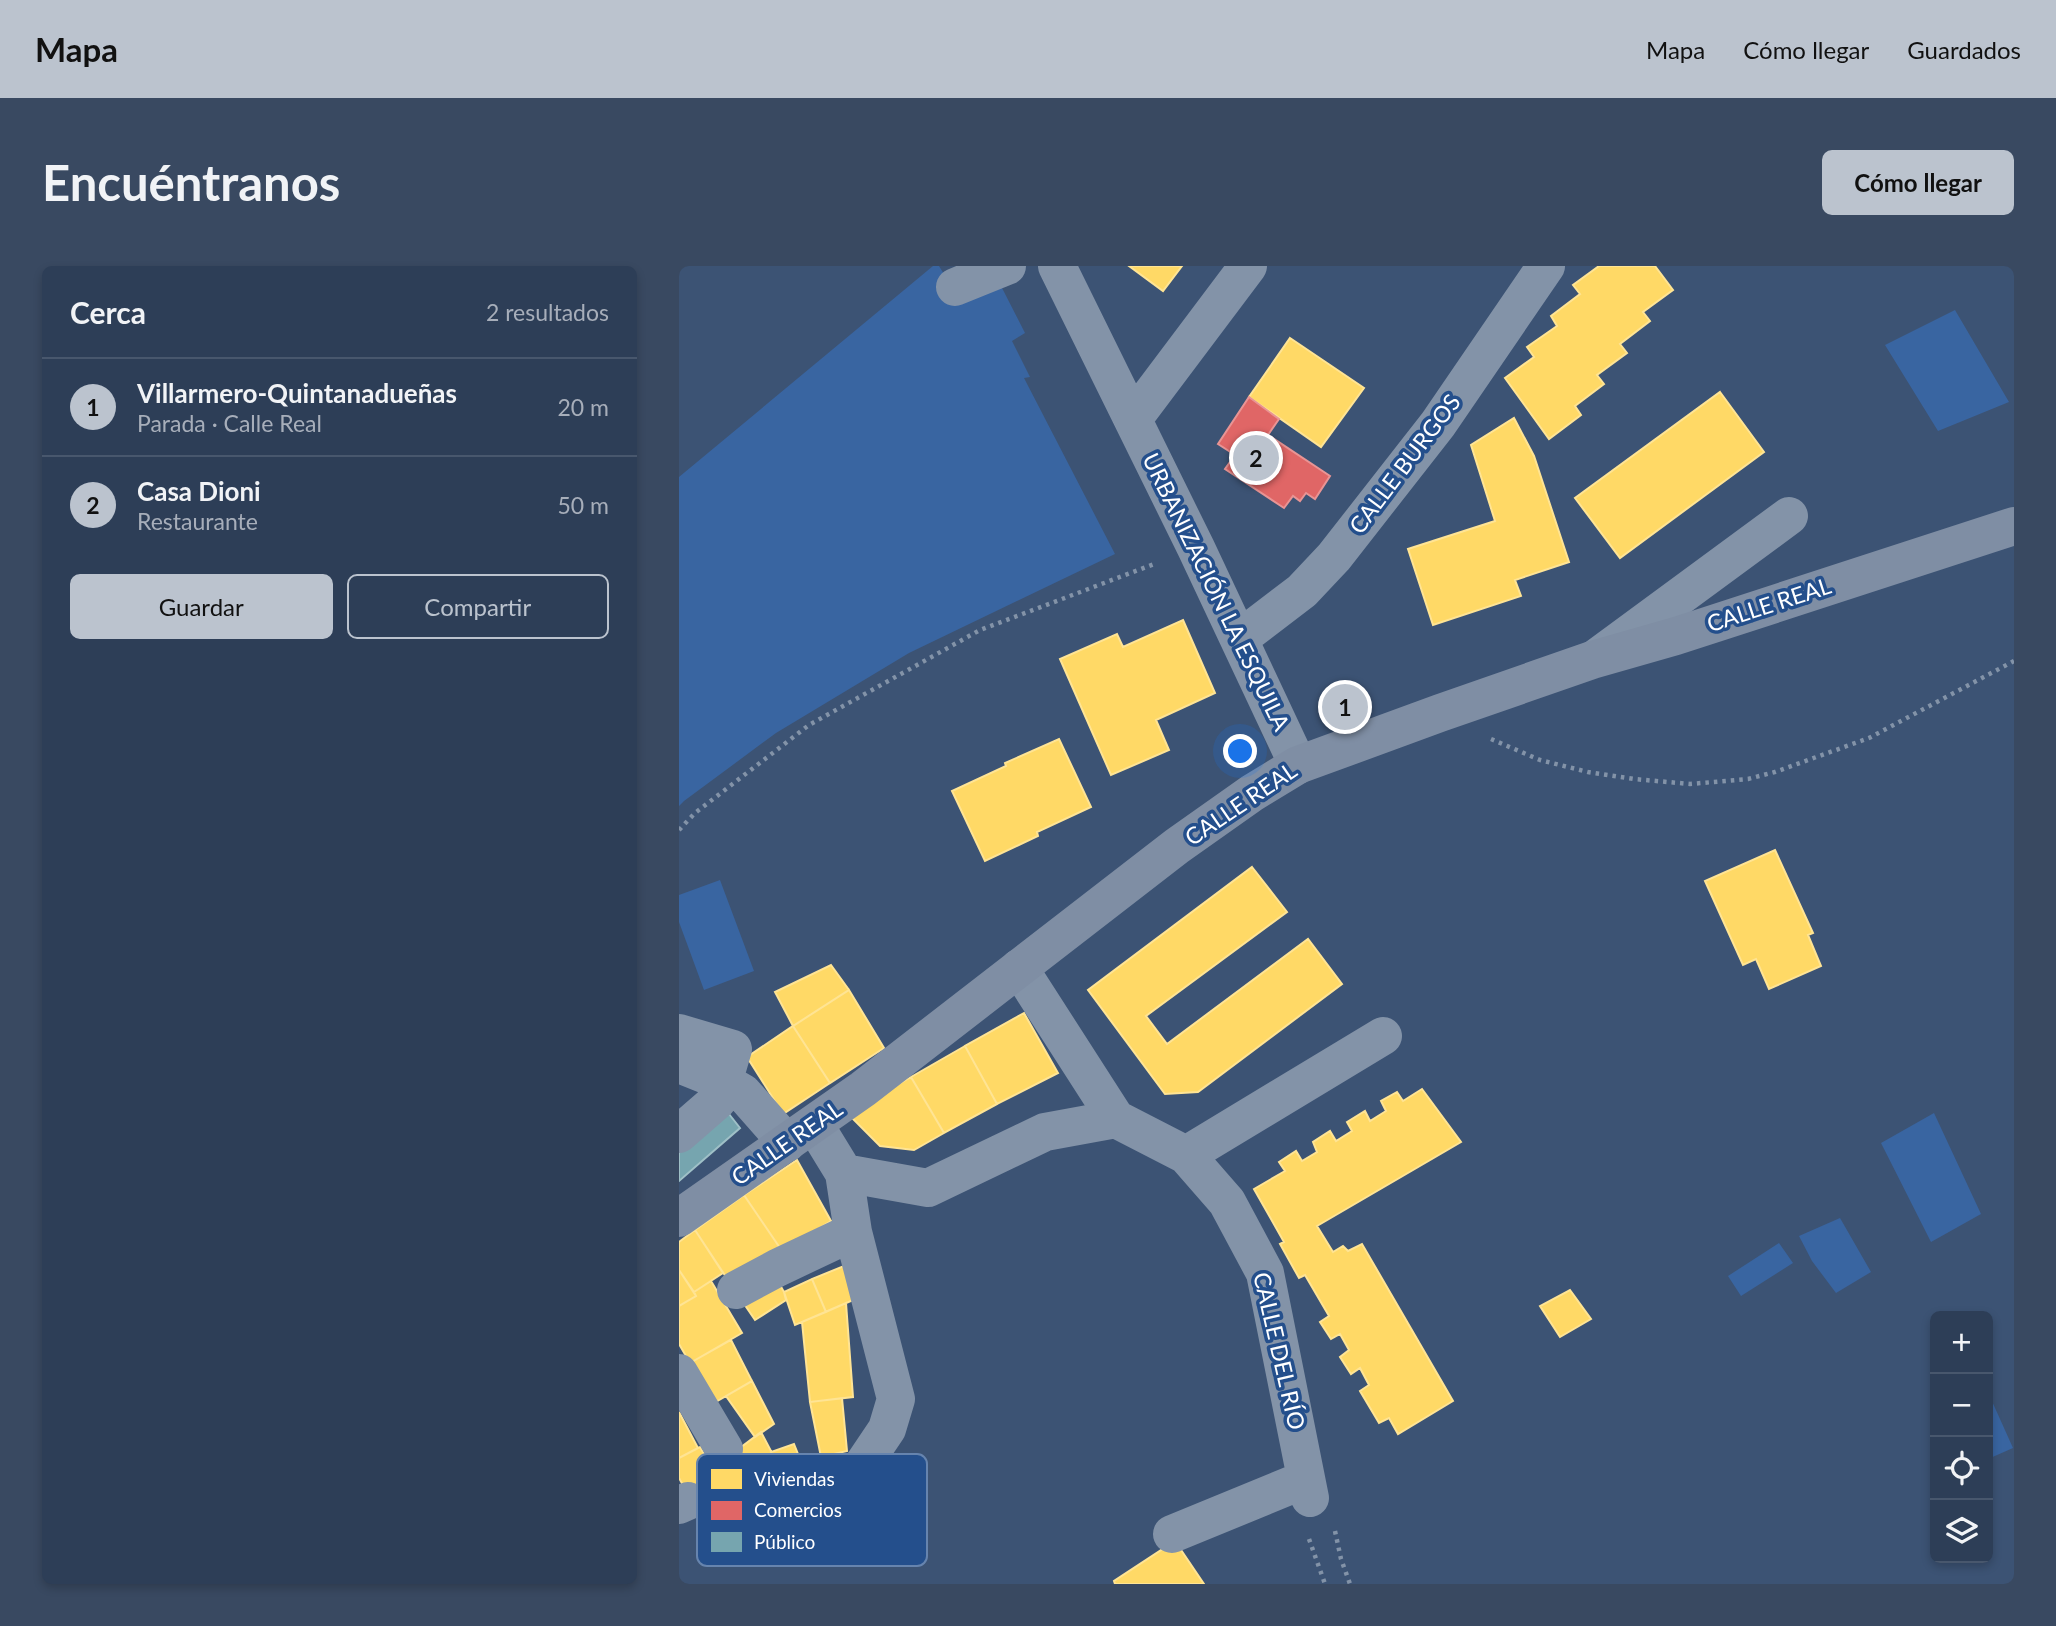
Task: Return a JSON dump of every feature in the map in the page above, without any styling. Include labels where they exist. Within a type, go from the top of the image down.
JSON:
[{"type":"street","points":[[955,287],[1007,266]]},
{"type":"street","name":"URBANIZACIÓN LA ESQUILA","points":[[1057,266],[1299,765]]},
{"type":"street","points":[[1133,419],[1248,266]]},
{"type":"street","name":"CALLE BURGOS","points":[[1239,639],[1302,592],[1334,557],[1438,424],[1546,266]]},
{"type":"street","points":[[1592,660],[1789,516]]},
{"type":"street","name":"CALLE REAL","points":[[679,1218],[863,1089],[1177,846],[1251,793],[1299,765],[1592,660],[1676,636],[2014,526]]},
{"type":"street","points":[[680,1058],[743,1093],[800,1133],[844,1174],[928,1188],[1045,1132],[1116,1119],[1019,968]]},
{"type":"street","points":[[1186,1155],[1383,1035]]},
{"type":"street","points":[[679,1133],[718,1100],[724,1082]]},
{"type":"street","name":"CALLE DEL RÍO","points":[[1116,1119],[1186,1155],[1227,1202],[1265,1273],[1308,1489]]},
{"type":"street","points":[[844,1174],[853,1232],[896,1399],[887,1429],[870,1454]]},
{"type":"street","points":[[736,1290],[853,1232]]},
{"type":"street","points":[[679,1373],[724,1449]]},
{"type":"street","points":[[1172,1534],[1308,1489]]},
{"type":"path","points":[[679,830],[695,813],[809,725],[980,630],[1196,548]]},
{"type":"path","points":[[1440,713],[1501,745],[1540,760],[1588,772],[1690,784],[1737,780],[1775,772],[1869,738],[2014,661]]},
{"type":"path","points":[[1308,1489],[1329,1504],[1341,1559],[1350,1584]]},
{"type":"shaded area","points":[[933,266],[939,266],[960,300],[1000,284],[1025,333],[1012,341],[1030,377],[1024,378],[1115,554],[909,653],[776,733],[679,806],[679,477]]},
{"type":"shaded area","points":[[1955,310],[2009,402],[1938,431],[1885,345]]},
{"type":"shaded area","points":[[720,880],[754,971],[704,990],[679,922],[679,895]]},
{"type":"shaded area","points":[[1934,1113],[1981,1214],[1931,1242],[1881,1143]]},
{"type":"shaded area","points":[[1840,1218],[1871,1272],[1836,1293],[1812,1261],[1799,1236]]},
{"type":"shaded area","points":[[1779,1243],[1793,1263],[1741,1296],[1728,1276]]},
{"type":"shaded area","points":[[1993,1403],[2013,1448],[1993,1457]]},
{"type":"building: Viviendas","points":[[1129,266],[1182,266],[1163,291]]},
{"type":"building: Viviendas","points":[[1599,266],[1655,266],[1673,290],[1643,312],[1650,321],[1620,344],[1627,353],[1597,375],[1604,384],[1575,406],[1581,415],[1549,439],[1505,378],[1534,357],[1527,347],[1557,326],[1551,316],[1580,294],[1573,285]]},
{"type":"building: Viviendas","points":[[1290,338],[1364,388],[1321,447],[1249,397]]},
{"type":"building: Viviendas","points":[[1720,392],[1764,452],[1620,558],[1575,498]]},
{"type":"building: Viviendas","points":[[1514,418],[1534,456],[1569,562],[1515,580],[1521,596],[1433,625],[1408,549],[1495,521],[1471,445]]},
{"type":"building: Viviendas","points":[[1183,620],[1215,693],[1156,720],[1169,750],[1111,775],[1060,659],[1117,634],[1123,647]]},
{"type":"building: Viviendas","points":[[1059,739],[1091,807],[1037,832],[1038,836],[985,861],[952,791]]},
{"type":"building: Viviendas","points":[[1775,850],[1813,933],[1808,935],[1821,966],[1769,989],[1756,959],[1743,965],[1705,881]]},
{"type":"building: Viviendas","points":[[1252,867],[1287,912],[1146,1016],[1167,1044],[1308,939],[1342,984],[1198,1092],[1165,1094],[1088,990]]},
{"type":"building: Viviendas","points":[[831,965],[849,990],[793,1026],[775,992]]},
{"type":"building: Viviendas","points":[[849,990],[884,1048],[830,1083],[793,1026]]},
{"type":"building: Viviendas","points":[[1024,1013],[1058,1073],[997,1104],[965,1046]]},
{"type":"building: Viviendas","points":[[793,1026],[830,1083],[783,1114],[747,1057]]},
{"type":"building: Viviendas","points":[[965,1046],[997,1104],[944,1133],[911,1077]]},
{"type":"building: Viviendas","points":[[911,1077],[944,1133],[914,1150],[880,1146],[850,1116]]},
{"type":"building: Viviendas","points":[[1422,1089],[1461,1142],[1317,1226],[1333,1252],[1343,1246],[1348,1251],[1362,1244],[1453,1401],[1398,1434],[1389,1418],[1379,1423],[1360,1391],[1369,1385],[1360,1368],[1351,1374],[1340,1357],[1349,1350],[1340,1334],[1331,1339],[1320,1322],[1329,1316],[1305,1275],[1299,1278],[1280,1244],[1284,1242],[1254,1189],[1285,1171],[1279,1162],[1296,1151],[1302,1161],[1317,1152],[1313,1142],[1330,1131],[1336,1141],[1352,1131],[1347,1122],[1365,1111],[1370,1121],[1386,1111],[1381,1101],[1397,1092],[1403,1101]]},
{"type":"building: Viviendas","points":[[797,1160],[831,1221],[782,1251],[744,1195]]},
{"type":"building: Viviendas","points":[[744,1195],[782,1251],[730,1283],[695,1230]]},
{"type":"building: Viviendas","points":[[695,1230],[723,1273],[694,1292],[679,1270],[679,1242]]},
{"type":"building: Viviendas","points":[[844,1266],[860,1297],[826,1312],[812,1279]]},
{"type":"building: Viviendas","points":[[679,1270],[696,1296],[679,1306]]},
{"type":"building: Viviendas","points":[[774,1274],[786,1300],[755,1320],[740,1298]]},
{"type":"building: Viviendas","points":[[812,1279],[826,1312],[795,1325],[784,1292]]},
{"type":"building: Viviendas","points":[[711,1281],[742,1333],[690,1363],[679,1344],[679,1306],[696,1296],[694,1292]]},
{"type":"building: Viviendas","points":[[1570,1290],[1591,1319],[1560,1337],[1540,1306]]},
{"type":"building: Viviendas","points":[[846,1303],[853,1397],[810,1402],[802,1322]]},
{"type":"building: Viviendas","points":[[731,1340],[752,1381],[714,1403],[690,1363]]},
{"type":"building: Viviendas","points":[[752,1381],[774,1424],[755,1437],[726,1396]]},
{"type":"building: Viviendas","points":[[842,1398],[847,1451],[820,1454],[810,1402]]},
{"type":"building: Viviendas","points":[[679,1412],[698,1448],[679,1458]]},
{"type":"building: Viviendas","points":[[761,1432],[773,1454],[737,1454],[741,1452],[740,1448]]},
{"type":"building: Viviendas","points":[[794,1444],[798,1454],[772,1454],[771,1452]]},
{"type":"building: Viviendas","points":[[700,1447],[704,1454],[697,1454],[697,1511],[679,1478],[679,1458]]},
{"type":"building: Viviendas","points":[[1175,1541],[1204,1584],[1115,1584],[1114,1581]]},
{"type":"building: Comercios","points":[[1249,397],[1279,419],[1268,435],[1330,476],[1315,499],[1306,493],[1300,501],[1293,496],[1284,508],[1225,469],[1235,455],[1218,444]]},
{"type":"building: Público","points":[[718,1100],[740,1128],[679,1181],[679,1134]]},
{"type":"place","name":"Casa Dioni","points":[[1256,458]]},
{"type":"place","name":"Villarmero-Quintanadueñas","points":[[1345,707]]}]
